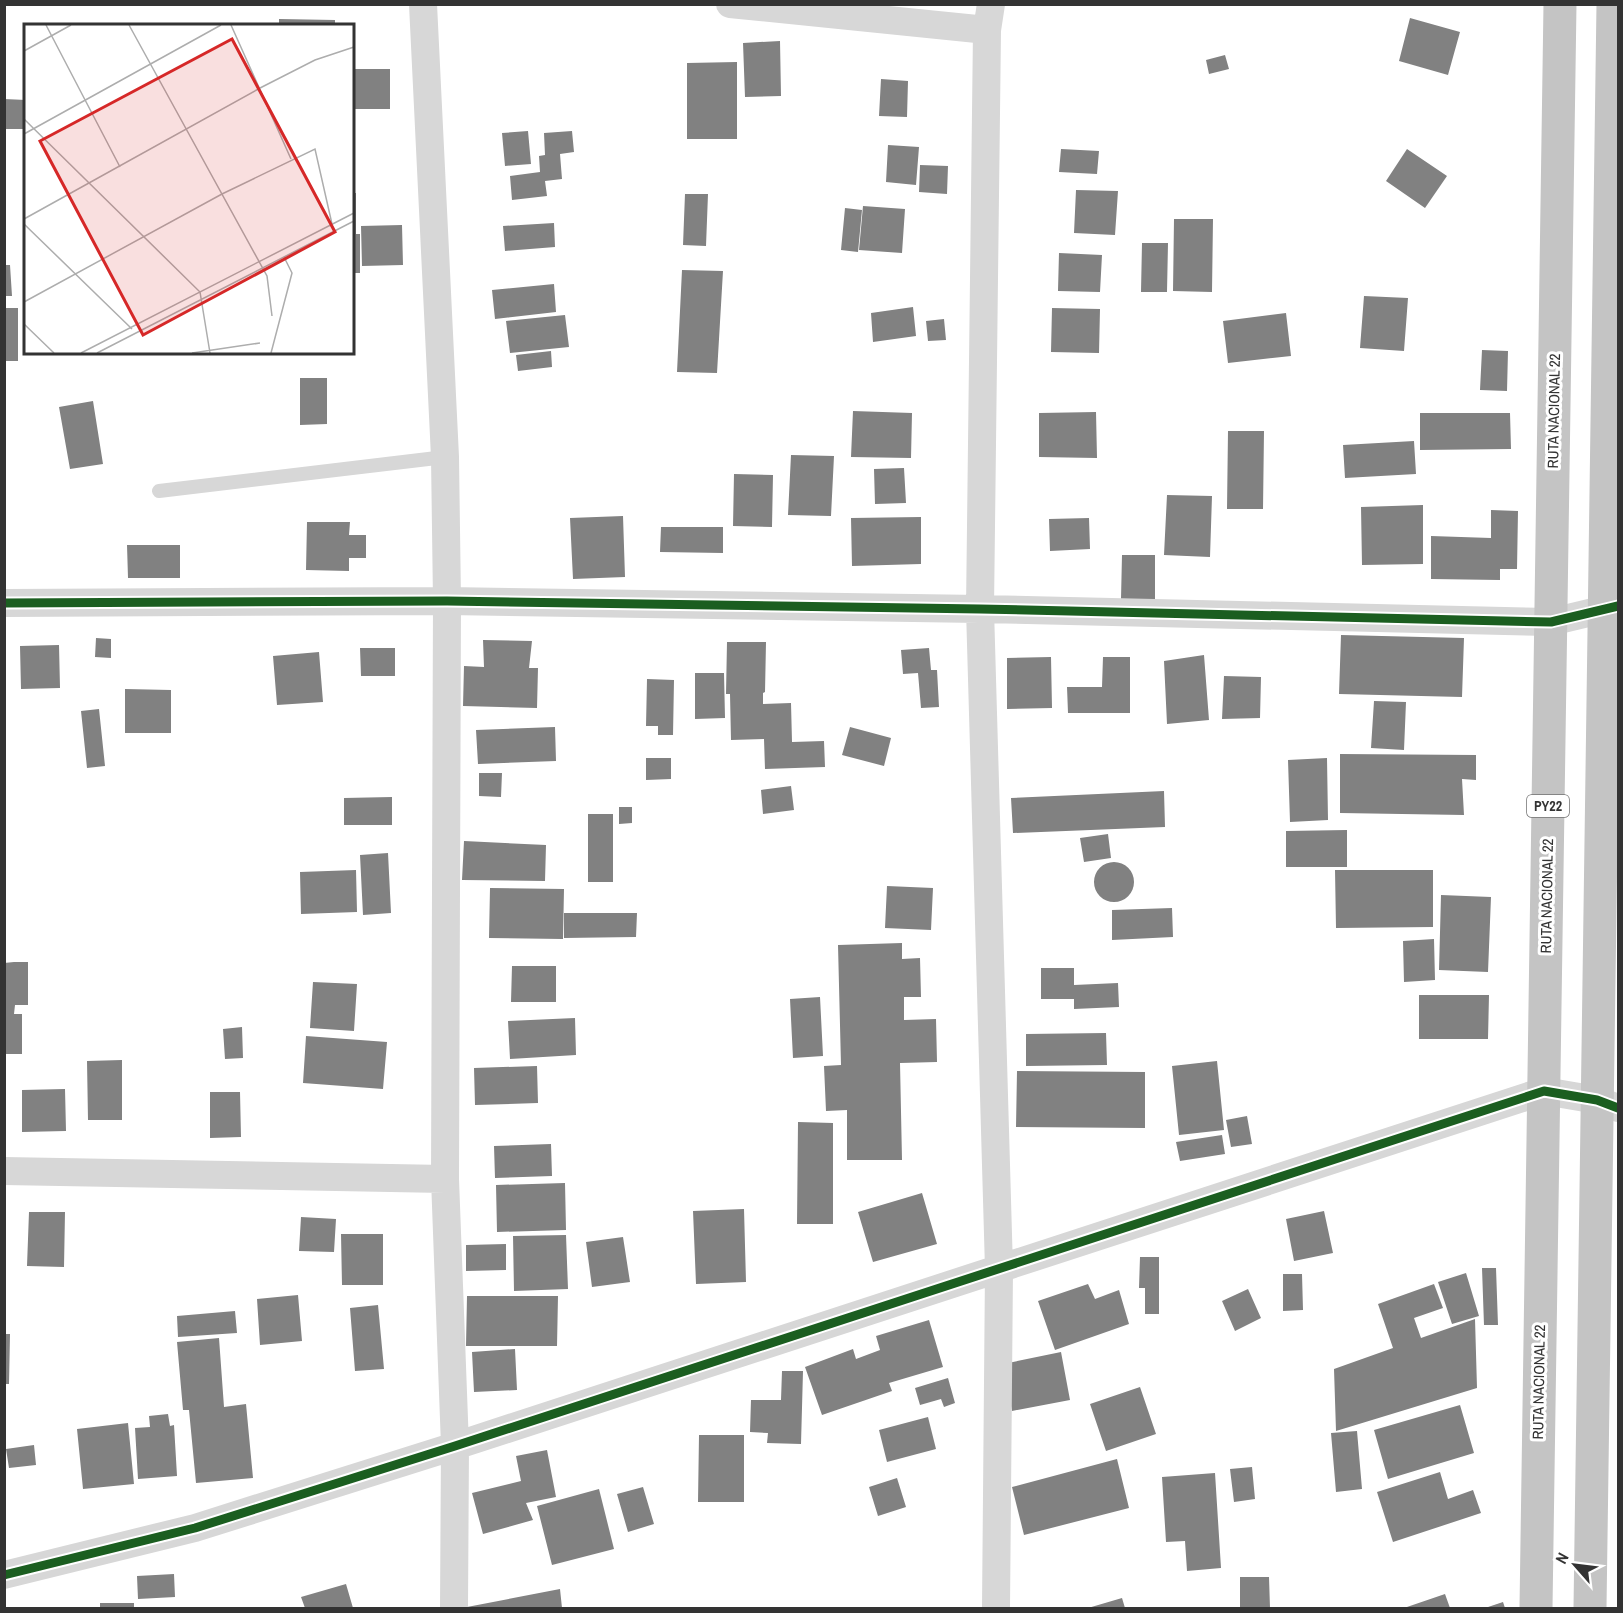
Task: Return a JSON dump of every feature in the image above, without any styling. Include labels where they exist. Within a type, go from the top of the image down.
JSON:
[{"type":"highway","name":"RUTA NACIONAL 22","points":[[1536,1608],[1560,4]]},
{"type":"highway","points":[[1590,1608],[1608,1104],[1613,420],[1613,4]]},
{"type":"street","points":[[423,4],[445,458],[447,601],[445,1179],[455,1446],[454,1608]]},
{"type":"street","points":[[730,4],[989,17],[980,609],[999,1269],[996,1608]]},
{"type":"street","points":[[4,603],[447,601],[980,609],[1551,622],[1612,607]]},
{"type":"street","points":[[4,1575],[195,1528],[455,1446],[1544,1091],[1608,1104]]},
{"type":"street","points":[[4,1171],[445,1179]]},
{"type":"lane","points":[[159,491],[445,458]]},
{"type":"building","points":[[1410,18],[1460,32],[1448,75],[1399,61]]},
{"type":"building","points":[[279,19],[335,20],[335,24],[279,24]]},
{"type":"building","points":[[780,41],[781,96],[745,97],[743,43]]},
{"type":"building","points":[[1225,55],[1229,69],[1209,74],[1206,60]]},
{"type":"building","points":[[737,62],[737,139],[687,139],[687,63]]},
{"type":"building","points":[[354,69],[390,69],[390,109],[354,109]]},
{"type":"building","points":[[881,79],[908,81],[907,117],[879,116]]},
{"type":"building","points":[[4,99],[24,100],[24,129],[4,129]]},
{"type":"building","points":[[528,131],[531,164],[505,166],[502,133]]},
{"type":"building","points":[[572,131],[574,152],[560,154],[562,179],[545,181],[547,196],[512,200],[510,176],[540,172],[539,156],[545,155],[544,133]]},
{"type":"building","points":[[888,145],[919,147],[916,185],[886,182]]},
{"type":"building","points":[[1061,149],[1099,151],[1097,174],[1059,172]]},
{"type":"building","points":[[1407,149],[1447,176],[1425,208],[1386,181]]},
{"type":"building","points":[[920,165],[948,166],[947,194],[919,192]]},
{"type":"building","points":[[1076,190],[1118,191],[1115,235],[1074,233]]},
{"type":"building","points":[[354,193],[356,193],[356,234],[360,234],[360,273],[354,273]]},
{"type":"building","points":[[685,194],[708,194],[706,246],[683,245]]},
{"type":"building","points":[[863,206],[905,209],[902,253],[859,250]]},
{"type":"building","points":[[845,208],[862,210],[858,252],[841,250]]},
{"type":"building","points":[[1174,219],[1213,219],[1212,292],[1173,291]]},
{"type":"building","points":[[554,223],[555,247],[505,251],[503,226]]},
{"type":"building","points":[[402,225],[403,265],[362,266],[361,226]]},
{"type":"building","points":[[1142,243],[1168,243],[1167,292],[1141,292]]},
{"type":"building","points":[[1059,253],[1102,255],[1100,292],[1058,291]]},
{"type":"building","points":[[4,265],[10,265],[12,296],[4,296]]},
{"type":"building","points":[[682,270],[723,271],[717,373],[677,372]]},
{"type":"building","points":[[554,284],[556,312],[495,319],[492,290]]},
{"type":"building","points":[[1364,296],[1408,298],[1404,351],[1360,348]]},
{"type":"building","points":[[913,307],[916,336],[873,342],[871,313]]},
{"type":"building","points":[[4,308],[18,308],[18,361],[4,361]]},
{"type":"building","points":[[1052,308],[1100,309],[1099,353],[1051,352]]},
{"type":"building","points":[[1286,313],[1291,356],[1228,363],[1223,321]]},
{"type":"building","points":[[565,315],[569,347],[510,353],[506,321]]},
{"type":"building","points":[[944,319],[946,340],[928,341],[926,321]]},
{"type":"building","points":[[1482,350],[1508,351],[1507,391],[1480,390]]},
{"type":"building","points":[[551,351],[552,367],[518,371],[516,355]]},
{"type":"building","points":[[300,378],[327,378],[327,424],[300,425]]},
{"type":"building","points":[[93,401],[103,464],[70,469],[59,407]]},
{"type":"building","points":[[853,411],[912,413],[911,458],[851,457]]},
{"type":"building","points":[[1096,412],[1097,458],[1039,457],[1039,413]]},
{"type":"building","points":[[1420,413],[1510,413],[1511,449],[1420,450]]},
{"type":"building","points":[[1228,431],[1264,431],[1263,509],[1227,509]]},
{"type":"building","points":[[1414,441],[1416,474],[1345,478],[1343,445]]},
{"type":"building","points":[[791,455],[834,456],[831,516],[788,515]]},
{"type":"building","points":[[904,468],[906,503],[875,504],[874,469]]},
{"type":"building","points":[[734,474],[773,475],[772,527],[733,526]]},
{"type":"building","points":[[1167,495],[1212,496],[1210,557],[1164,555]]},
{"type":"building","points":[[1423,505],[1423,564],[1362,565],[1361,507]]},
{"type":"building","points":[[1491,510],[1518,511],[1517,569],[1500,569],[1500,580],[1431,579],[1431,536],[1491,538]]},
{"type":"building","points":[[623,516],[625,577],[573,579],[570,518]]},
{"type":"building","points":[[921,517],[921,564],[852,566],[851,518]]},
{"type":"building","points":[[1089,518],[1090,549],[1050,551],[1049,519]]},
{"type":"building","points":[[307,522],[350,522],[349,535],[366,535],[366,558],[349,558],[349,571],[306,570]]},
{"type":"building","points":[[661,527],[723,527],[723,553],[660,552]]},
{"type":"building","points":[[127,545],[180,545],[180,578],[128,578]]},
{"type":"building","points":[[1122,555],[1155,555],[1155,599],[1121,599]]},
{"type":"building","points":[[1341,635],[1464,638],[1462,697],[1339,694]]},
{"type":"building","points":[[96,638],[111,639],[111,658],[95,657]]},
{"type":"building","points":[[483,640],[532,641],[529,668],[538,668],[537,708],[463,706],[464,666],[484,667]]},
{"type":"building","points":[[727,642],[766,642],[763,704],[791,703],[792,742],[824,741],[825,767],[765,769],[764,739],[731,740],[730,694],[726,694]]},
{"type":"building","points":[[59,645],[60,688],[21,689],[20,646]]},
{"type":"building","points":[[360,648],[395,648],[395,676],[361,676]]},
{"type":"building","points":[[929,648],[931,670],[937,670],[939,707],[921,708],[918,673],[903,674],[901,650]]},
{"type":"building","points":[[319,652],[323,702],[277,705],[273,656]]},
{"type":"building","points":[[1204,655],[1209,720],[1167,724],[1164,661]]},
{"type":"building","points":[[1051,657],[1052,708],[1007,709],[1007,658]]},
{"type":"building","points":[[1103,657],[1130,657],[1130,713],[1068,713],[1067,687],[1102,687]]},
{"type":"building","points":[[695,673],[724,673],[725,718],[695,719]]},
{"type":"building","points":[[1224,676],[1261,677],[1260,718],[1222,719]]},
{"type":"building","points":[[647,679],[674,680],[673,735],[658,735],[658,726],[646,726]]},
{"type":"building","points":[[125,689],[171,690],[171,733],[125,733]]},
{"type":"building","points":[[1374,701],[1406,702],[1404,750],[1371,748]]},
{"type":"building","points":[[99,709],[105,766],[87,768],[81,711]]},
{"type":"building","points":[[555,727],[556,761],[478,764],[476,730]]},
{"type":"building","points":[[850,727],[891,738],[884,766],[842,755]]},
{"type":"building","points":[[1340,754],[1476,755],[1476,780],[1462,779],[1464,815],[1340,813]]},
{"type":"building","points":[[646,758],[671,758],[671,779],[646,780]]},
{"type":"building","points":[[1327,758],[1328,820],[1290,822],[1288,760]]},
{"type":"building","points":[[479,773],[502,773],[501,797],[479,796]]},
{"type":"building","points":[[791,786],[794,810],[763,814],[761,790]]},
{"type":"building","points":[[1164,791],[1165,827],[1013,833],[1011,798]]},
{"type":"building","points":[[392,797],[392,825],[344,825],[344,798]]},
{"type":"building","points":[[619,807],[632,807],[632,823],[619,824]]},
{"type":"building","points":[[588,814],[613,814],[613,882],[588,882]]},
{"type":"building","points":[[1347,830],[1347,867],[1286,867],[1286,831]]},
{"type":"building","points":[[1108,834],[1111,858],[1084,862],[1080,838]]},
{"type":"building","points":[[464,841],[546,845],[545,881],[462,880]]},
{"type":"building","points":[[388,853],[391,913],[363,915],[360,855]]},
{"type":"building","points":[[1114,862],[1122,863],[1128,868],[1133,874],[1133,890],[1128,896],[1122,901],[1114,902],[1106,901],[1100,896],[1095,890],[1094,882],[1095,874],[1100,868],[1106,863]]},
{"type":"building","points":[[356,870],[357,912],[301,914],[300,872]]},
{"type":"building","points":[[1335,870],[1433,870],[1433,927],[1336,928]]},
{"type":"building","points":[[887,886],[933,888],[931,930],[885,928]]},
{"type":"building","points":[[490,888],[564,889],[563,939],[489,938]]},
{"type":"building","points":[[1441,895],[1491,897],[1488,972],[1439,970]]},
{"type":"building","points":[[1172,908],[1173,937],[1112,940],[1112,910]]},
{"type":"building","points":[[564,913],[637,913],[636,937],[564,938]]},
{"type":"building","points":[[1434,939],[1435,980],[1404,982],[1403,941]]},
{"type":"building","points":[[902,943],[902,959],[920,958],[921,997],[904,997],[904,1020],[936,1019],[937,1062],[900,1063],[902,1160],[847,1160],[847,1110],[826,1111],[824,1066],[841,1065],[838,945]]},
{"type":"building","points":[[28,962],[28,1005],[15,1005],[14,1014],[22,1014],[22,1054],[4,1054],[4,963]]},
{"type":"building","points":[[512,966],[556,966],[556,1002],[511,1002]]},
{"type":"building","points":[[1041,968],[1074,968],[1074,985],[1118,983],[1119,1007],[1074,1009],[1074,999],[1041,999]]},
{"type":"building","points":[[313,982],[357,984],[354,1031],[310,1028]]},
{"type":"building","points":[[1419,995],[1489,995],[1488,1039],[1419,1039]]},
{"type":"building","points":[[820,997],[823,1056],[793,1058],[790,999]]},
{"type":"building","points":[[575,1018],[576,1055],[510,1059],[508,1021]]},
{"type":"building","points":[[242,1027],[243,1058],[225,1059],[223,1029]]},
{"type":"building","points":[[1106,1033],[1107,1065],[1026,1066],[1026,1034]]},
{"type":"building","points":[[306,1036],[387,1042],[383,1089],[303,1083]]},
{"type":"building","points":[[122,1060],[122,1120],[88,1120],[87,1061]]},
{"type":"building","points":[[1217,1061],[1224,1130],[1179,1135],[1172,1066]]},
{"type":"building","points":[[537,1066],[538,1103],[475,1105],[474,1068]]},
{"type":"building","points":[[1017,1071],[1145,1072],[1145,1128],[1016,1127]]},
{"type":"building","points":[[65,1089],[66,1131],[22,1132],[22,1090]]},
{"type":"building","points":[[210,1092],[240,1092],[241,1137],[210,1138]]},
{"type":"building","points":[[1247,1116],[1252,1144],[1231,1147],[1226,1120]]},
{"type":"building","points":[[798,1122],[833,1123],[833,1224],[797,1224]]},
{"type":"building","points":[[1222,1135],[1225,1154],[1180,1161],[1176,1142]]},
{"type":"building","points":[[551,1144],[552,1176],[495,1178],[494,1146]]},
{"type":"building","points":[[565,1183],[566,1230],[497,1232],[496,1185]]},
{"type":"building","points":[[922,1193],[937,1244],[873,1262],[858,1212]]},
{"type":"building","points":[[744,1209],[746,1282],[696,1284],[693,1211]]},
{"type":"building","points":[[1324,1211],[1333,1253],[1294,1261],[1286,1219]]},
{"type":"building","points":[[29,1212],[65,1212],[64,1267],[27,1266]]},
{"type":"building","points":[[301,1217],[336,1219],[334,1252],[299,1251]]},
{"type":"building","points":[[341,1234],[383,1234],[383,1285],[342,1285]]},
{"type":"building","points":[[566,1235],[568,1289],[514,1291],[513,1236]]},
{"type":"building","points":[[623,1237],[630,1282],[592,1287],[586,1242]]},
{"type":"building","points":[[506,1244],[506,1270],[466,1271],[466,1245]]},
{"type":"building","points":[[1140,1257],[1159,1257],[1159,1314],[1145,1314],[1145,1288],[1139,1288]]},
{"type":"building","points":[[1482,1268],[1496,1268],[1498,1325],[1484,1325]]},
{"type":"building","points":[[1466,1273],[1479,1316],[1452,1324],[1438,1282]]},
{"type":"building","points":[[1283,1274],[1302,1274],[1303,1310],[1283,1311]]},
{"type":"building","points":[[1088,1284],[1095,1299],[1119,1290],[1129,1324],[1055,1350],[1038,1301]]},
{"type":"building","points":[[1434,1284],[1443,1308],[1414,1318],[1421,1338],[1475,1319],[1477,1388],[1336,1431],[1334,1369],[1393,1348],[1378,1304]]},
{"type":"building","points":[[1248,1289],[1261,1318],[1235,1331],[1222,1301]]},
{"type":"building","points":[[298,1295],[302,1341],[260,1345],[257,1299]]},
{"type":"building","points":[[467,1296],[558,1296],[557,1346],[466,1346]]},
{"type":"building","points":[[378,1305],[384,1369],[355,1371],[350,1308]]},
{"type":"building","points":[[235,1311],[237,1333],[178,1337],[177,1316]]},
{"type":"building","points":[[929,1320],[943,1367],[889,1383],[892,1391],[822,1415],[805,1367],[853,1349],[856,1359],[880,1350],[876,1336]]},
{"type":"building","points":[[4,1334],[10,1334],[9,1384],[4,1384]]},
{"type":"building","points":[[219,1338],[224,1407],[246,1404],[253,1478],[196,1483],[189,1410],[183,1410],[177,1342]]},
{"type":"building","points":[[515,1349],[517,1390],[474,1392],[472,1352]]},
{"type":"building","points":[[1061,1352],[1070,1400],[1012,1411],[1003,1364]]},
{"type":"building","points":[[782,1371],[803,1371],[801,1444],[767,1443],[768,1433],[750,1432],[751,1400],[781,1400]]},
{"type":"building","points":[[948,1378],[955,1403],[944,1407],[941,1399],[920,1405],[915,1388]]},
{"type":"building","points":[[1140,1387],[1156,1434],[1106,1451],[1090,1404]]},
{"type":"building","points":[[1460,1405],[1474,1453],[1388,1479],[1374,1430]]},
{"type":"building","points":[[168,1414],[170,1426],[174,1425],[177,1476],[138,1479],[135,1428],[150,1427],[149,1416]]},
{"type":"building","points":[[928,1417],[936,1449],[887,1462],[879,1430]]},
{"type":"building","points":[[128,1423],[134,1484],[83,1489],[77,1429]]},
{"type":"building","points":[[1357,1431],[1362,1489],[1336,1492],[1331,1433]]},
{"type":"building","points":[[699,1435],[744,1435],[744,1502],[698,1502]]},
{"type":"building","points":[[34,1445],[36,1465],[9,1468],[6,1449]]},
{"type":"building","points":[[547,1450],[556,1497],[526,1503],[533,1520],[483,1534],[472,1493],[521,1481],[516,1456]]},
{"type":"building","points":[[1117,1459],[1129,1508],[1024,1535],[1012,1487]]},
{"type":"building","points":[[1252,1467],[1255,1499],[1234,1502],[1230,1469]]},
{"type":"building","points":[[1440,1472],[1448,1499],[1473,1490],[1481,1513],[1393,1542],[1377,1492]]},
{"type":"building","points":[[1215,1473],[1221,1568],[1187,1571],[1185,1541],[1166,1542],[1162,1477]]},
{"type":"building","points":[[897,1478],[906,1507],[878,1516],[869,1487]]},
{"type":"building","points":[[643,1487],[654,1524],[628,1532],[617,1494]]},
{"type":"building","points":[[599,1489],[614,1549],[552,1565],[537,1506]]},
{"type":"building","points":[[174,1574],[175,1597],[138,1599],[137,1576]]},
{"type":"building","points":[[1240,1577],[1269,1577],[1270,1608],[1240,1608]]},
{"type":"building","points":[[346,1584],[353,1608],[305,1608],[301,1597]]},
{"type":"building","points":[[560,1589],[562,1608],[467,1608],[467,1607]]},
{"type":"building","points":[[1445,1594],[1450,1608],[1404,1608]]},
{"type":"building","points":[[1122,1598],[1125,1608],[1088,1608]]},
{"type":"building","points":[[1503,1602],[1505,1608],[1485,1608]]},
{"type":"building","points":[[100,1603],[134,1603],[134,1608],[100,1608]]},
{"type":"cycle path","points":[[4,603],[447,601],[980,609],[1551,622],[1618,606]]},
{"type":"cycle path","points":[[4,1575],[195,1528],[455,1446],[1544,1091],[1597,1100],[1618,1108]]}]
